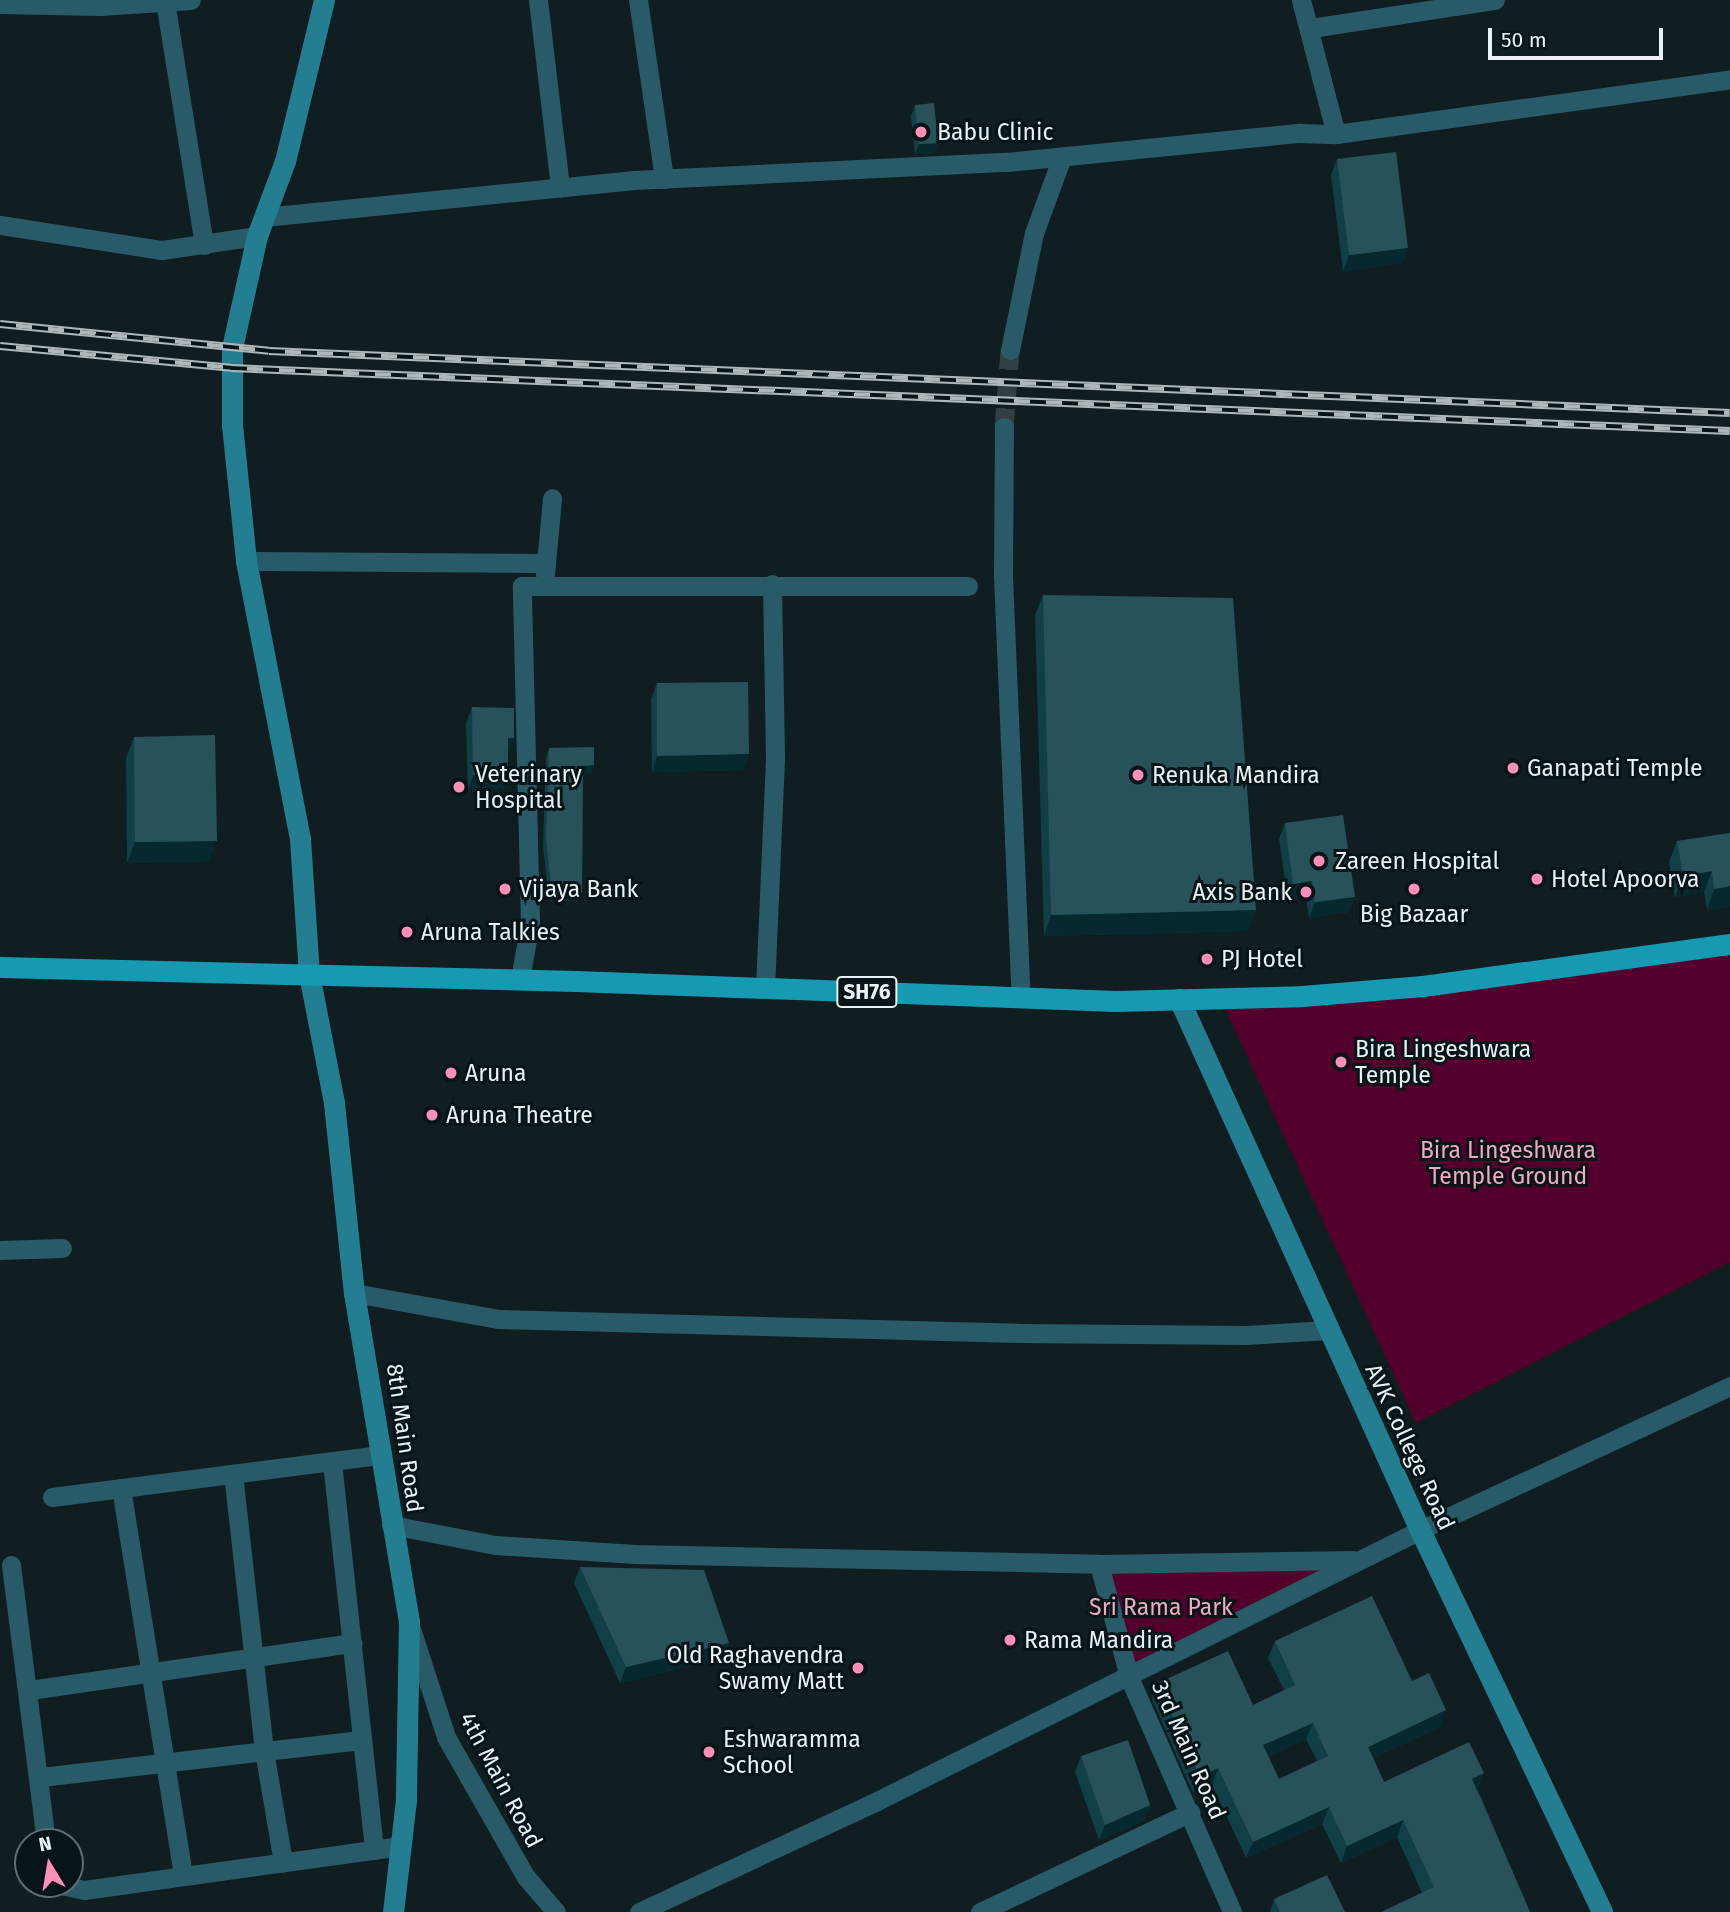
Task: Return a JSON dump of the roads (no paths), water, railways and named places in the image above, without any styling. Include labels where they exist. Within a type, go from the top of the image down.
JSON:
[{"type":"main road","name":"SH76","points":[[0,967],[520,979],[1021,998],[1179,999],[1302,996],[1423,986],[1730,944]]},
{"type":"street","points":[[0,4],[191,0]]},
{"type":"street","name":"8th Main Road","points":[[324,0],[285,161],[260,226],[231,368],[246,561],[300,839],[309,974],[334,1103],[354,1293],[409,1621],[401,1846],[393,1912]]},
{"type":"street","points":[[538,0],[560,188]]},
{"type":"street","points":[[638,0],[664,179]]},
{"type":"street","points":[[1301,0],[1311,27],[1336,134]]},
{"type":"street","points":[[1311,27],[1494,0]]},
{"type":"street","points":[[165,1],[204,245]]},
{"type":"street","points":[[0,225],[162,250],[204,245],[260,226],[560,188],[664,179],[1062,158],[1300,133],[1336,134],[1730,79]]},
{"type":"street","points":[[1010,350],[1034,233],[1062,158]]},
{"type":"street","points":[[1004,427],[1003,590],[1021,998]]},
{"type":"street","points":[[544,586],[552,498]]},
{"type":"street","points":[[246,561],[546,563]]},
{"type":"street","points":[[765,988],[775,757],[772,583]]},
{"type":"street","points":[[520,979],[530,923],[522,586],[772,583],[968,586]]},
{"type":"street","name":"AVK College Road","points":[[1179,999],[1420,1531],[1602,1912]]},
{"type":"street","points":[[0,1250],[62,1248]]},
{"type":"street","points":[[354,1293],[512,1320],[1020,1333],[1246,1335],[1328,1330]]},
{"type":"street","points":[[639,1912],[687,1893],[1420,1531],[1730,1386]]},
{"type":"street","points":[[52,1497],[382,1455]]},
{"type":"street","points":[[332,1462],[374,1850]]},
{"type":"street","points":[[233,1474],[256,1657],[264,1751],[283,1862]]},
{"type":"street","points":[[121,1488],[153,1672],[164,1763],[183,1876]]},
{"type":"street","points":[[391,1525],[495,1545],[635,1554],[1099,1564],[1361,1560]]},
{"type":"street","name":"3rd Main Road","points":[[1099,1564],[1129,1677],[1191,1812],[1232,1912]]},
{"type":"street","points":[[11,1565],[30,1690],[45,1828]]},
{"type":"street","name":"4th Main Road","points":[[409,1621],[446,1737],[526,1877],[555,1912]]},
{"type":"street","points":[[30,1690],[353,1643]]},
{"type":"street","points":[[41,1777],[361,1740]]},
{"type":"street","points":[[980,1912],[1191,1812]]},
{"type":"street","points":[[84,1890],[401,1846]]},
{"type":"tunnel","points":[[1004,427],[1010,350]]},
{"type":"railway","points":[[0,324],[269,351],[1730,413]]},
{"type":"railway","points":[[0,346],[231,368],[1730,431]]},
{"type":"place","name":"Babu Clinic","points":[[921,132]]},
{"type":"place","name":"Ganapati Temple","points":[[1513,768]]},
{"type":"place","name":"Renuka Mandira","points":[[1138,775]]},
{"type":"place","name":"Veterinary Hospital","points":[[459,787]]},
{"type":"place","name":"Zareen Hospital","points":[[1319,861]]},
{"type":"place","name":"Hotel Apoorva","points":[[1537,879]]},
{"type":"place","name":"Vijaya Bank","points":[[505,889]]},
{"type":"place","name":"Big Bazaar","points":[[1414,889]]},
{"type":"place","name":"Axis Bank","points":[[1306,892]]},
{"type":"place","name":"Aruna Talkies","points":[[407,932]]},
{"type":"place","name":"PJ Hotel","points":[[1207,959]]},
{"type":"place","name":"Bira Lingeshwara Temple","points":[[1341,1062]]},
{"type":"place","name":"Aruna","points":[[451,1073]]},
{"type":"place","name":"Aruna Theatre","points":[[432,1115]]},
{"type":"place","name":"Rama Mandira","points":[[1010,1640]]},
{"type":"place","name":"Old Raghavendra Swamy Matt","points":[[858,1668]]},
{"type":"place","name":"Eshwaramma School","points":[[709,1752]]},
{"type":"park label","name":"Bira Lingeshwara Temple Ground","points":[[1508,1163]]},
{"type":"park label","name":"Sri Rama Park","points":[[1161,1607]]}]
